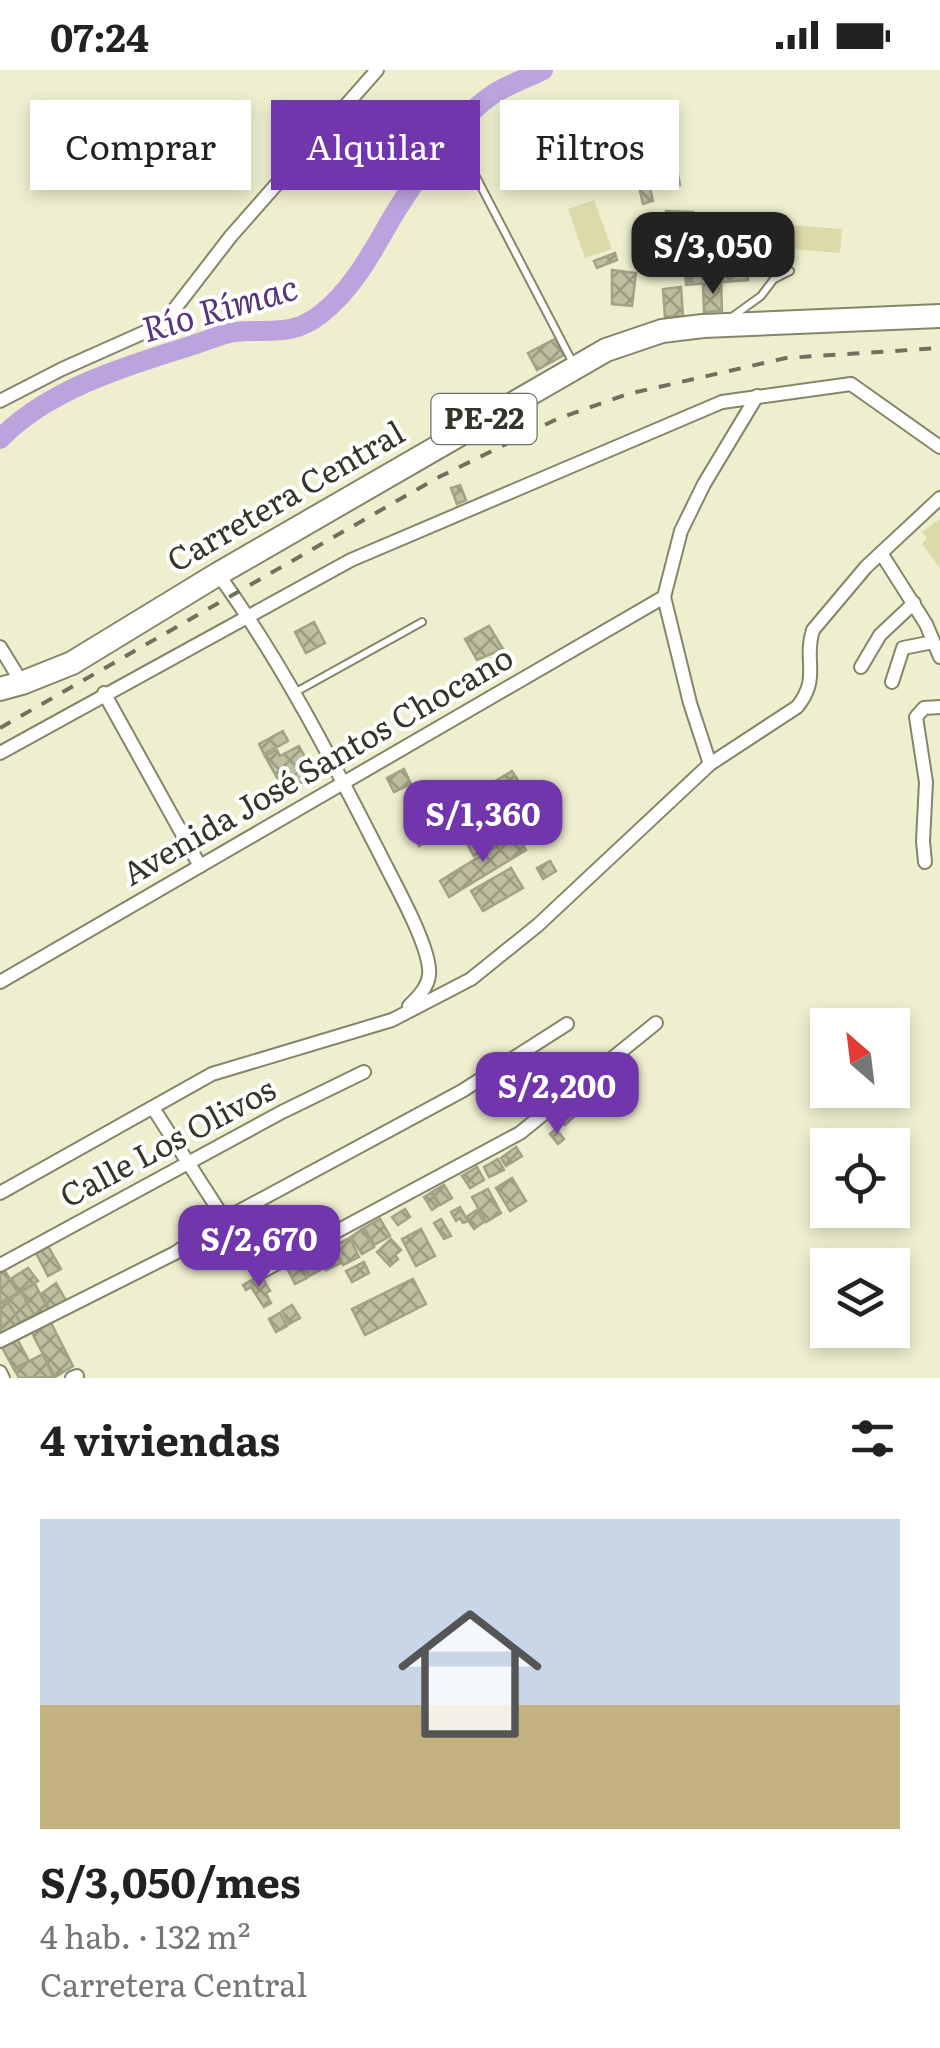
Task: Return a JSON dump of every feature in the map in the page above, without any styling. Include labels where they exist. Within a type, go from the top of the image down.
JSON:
[{"type":"highway","name":"Carretera Central","points":[[11,686],[72,663],[606,350],[662,331],[940,316]]},
{"type":"street","points":[[0,400],[163,324],[231,236],[378,70]]},
{"type":"street","points":[[0,754],[104,693],[351,560],[722,402],[851,384],[940,447]]},
{"type":"street","points":[[710,764],[664,597],[680,532],[757,396]]},
{"type":"street","points":[[0,1193],[212,1074],[392,1020],[471,979],[525,936],[710,764],[772,725],[807,695],[813,630],[880,553],[940,498]]},
{"type":"street","points":[[880,553],[914,603],[940,657]]},
{"type":"street","points":[[218,574],[248,615],[344,783],[405,903],[430,977],[422,993],[392,1020]]},
{"type":"street","name":"Avenida José Santos Chocano","points":[[0,982],[664,597]]},
{"type":"street","points":[[861,667],[880,636],[914,603]]},
{"type":"street","points":[[892,682],[903,648],[933,642]]},
{"type":"street","points":[[0,647],[11,686]]},
{"type":"street","points":[[104,693],[200,866]]},
{"type":"street","points":[[925,862],[922,841],[926,782],[916,717],[924,708],[940,708]]},
{"type":"street","points":[[153,1108],[259,1273],[520,1133],[656,1023]]},
{"type":"street","points":[[0,1340],[176,1253],[223,1220],[462,1091],[566,1024]]},
{"type":"street","name":"Calle Los Olivos","points":[[0,1265],[364,1072]]},
{"type":"lane","points":[[480,184],[575,366]]},
{"type":"lane","points":[[724,325],[761,296],[774,278],[790,271]]},
{"type":"lane","points":[[293,694],[422,622]]},
{"type":"green space","points":[[594,200],[612,249],[585,258],[568,209]]},
{"type":"green space","points":[[789,225],[842,229],[840,253],[787,249]]},
{"type":"green space","points":[[940,519],[940,568],[922,544],[927,538],[922,532]]},
{"type":"building","points":[[640,190],[650,190],[653,201],[643,204]]},
{"type":"building","points":[[666,211],[693,212],[693,218],[666,218]]},
{"type":"building","points":[[746,251],[748,280],[686,285],[684,256]]},
{"type":"building","points":[[615,253],[617,260],[597,268],[594,261]]},
{"type":"building","points":[[666,256],[669,273],[654,275],[651,259]]},
{"type":"building","points":[[612,270],[636,273],[632,306],[612,304]]},
{"type":"building","points":[[721,282],[722,311],[704,312],[703,284]]},
{"type":"building","points":[[681,287],[683,316],[665,317],[663,289]]},
{"type":"building","points":[[555,339],[564,355],[537,370],[528,353]]},
{"type":"building","points":[[460,485],[466,500],[457,504],[451,488]]},
{"type":"building","points":[[314,622],[325,643],[306,653],[295,632]]},
{"type":"building","points":[[489,626],[503,649],[477,660],[465,639]]},
{"type":"building","points":[[283,731],[288,741],[264,754],[259,744]]},
{"type":"building","points":[[299,746],[315,775],[285,792],[265,756],[277,750],[280,756]]},
{"type":"building","points":[[404,769],[411,784],[394,792],[387,778]]},
{"type":"building","points":[[512,771],[521,785],[419,846],[411,832]]},
{"type":"building","points":[[523,793],[538,819],[474,856],[459,830]]},
{"type":"building","points":[[516,834],[526,850],[449,897],[440,881]]},
{"type":"building","points":[[550,861],[556,871],[543,879],[537,868]]},
{"type":"building","points":[[511,868],[523,888],[483,911],[471,891]]},
{"type":"building","points":[[607,1081],[615,1093],[607,1099],[598,1087]]},
{"type":"building","points":[[597,1089],[605,1100],[594,1107],[587,1096]]},
{"type":"building","points":[[585,1096],[592,1105],[579,1114],[572,1105]]},
{"type":"building","points":[[570,1104],[578,1113],[565,1125],[558,1119]]},
{"type":"building","points":[[556,1129],[564,1139],[558,1144],[550,1134]]},
{"type":"building","points":[[516,1147],[522,1156],[506,1166],[501,1158]]},
{"type":"building","points":[[498,1159],[504,1170],[489,1177],[484,1167]]},
{"type":"building","points":[[477,1167],[484,1180],[470,1188],[462,1176]]},
{"type":"building","points":[[512,1178],[526,1201],[510,1211],[496,1188]]},
{"type":"building","points":[[444,1185],[452,1198],[440,1205],[432,1192]]},
{"type":"building","points":[[488,1189],[501,1213],[486,1222],[472,1197]]},
{"type":"building","points":[[431,1193],[439,1205],[432,1210],[424,1197]]},
{"type":"building","points":[[460,1207],[468,1221],[463,1223],[460,1218],[456,1221],[451,1212]]},
{"type":"building","points":[[405,1209],[410,1217],[398,1225],[392,1217]]},
{"type":"building","points":[[477,1210],[484,1222],[474,1229],[466,1217]]},
{"type":"building","points":[[380,1219],[390,1236],[374,1245],[364,1228]]},
{"type":"building","points":[[441,1219],[451,1236],[444,1239],[434,1223]]},
{"type":"building","points":[[362,1229],[374,1247],[362,1254],[351,1237]]},
{"type":"building","points":[[421,1229],[435,1256],[416,1266],[402,1239]]},
{"type":"building","points":[[350,1238],[359,1257],[343,1265],[334,1246]]},
{"type":"building","points":[[391,1239],[401,1250],[390,1266],[377,1252]]},
{"type":"building","points":[[48,1246],[61,1269],[48,1276],[36,1253]]},
{"type":"building","points":[[333,1247],[341,1263],[326,1270],[318,1255]]},
{"type":"building","points":[[314,1254],[322,1269],[309,1276],[301,1261]]},
{"type":"building","points":[[364,1262],[369,1273],[352,1282],[346,1271]]},
{"type":"building","points":[[300,1264],[307,1278],[295,1284],[288,1270]]},
{"type":"building","points":[[28,1268],[38,1281],[18,1293],[12,1278]]},
{"type":"building","points":[[5,1271],[18,1293],[0,1303],[0,1274]]},
{"type":"building","points":[[261,1275],[270,1291],[266,1293],[271,1303],[264,1307],[251,1287],[246,1290],[243,1285]]},
{"type":"building","points":[[413,1279],[426,1304],[365,1335],[352,1309]]},
{"type":"building","points":[[56,1283],[68,1304],[51,1312],[41,1294]]},
{"type":"building","points":[[35,1284],[50,1313],[34,1315],[21,1292]]},
{"type":"building","points":[[21,1292],[34,1315],[20,1322],[7,1301]]},
{"type":"building","points":[[7,1301],[20,1322],[1,1333],[0,1304]]},
{"type":"building","points":[[292,1305],[300,1318],[289,1324],[282,1311]]},
{"type":"building","points":[[280,1313],[287,1326],[276,1332],[269,1319]]},
{"type":"building","points":[[50,1321],[73,1366],[55,1377],[31,1331]]},
{"type":"building","points":[[15,1335],[29,1361],[14,1369],[0,1344]]},
{"type":"building","points":[[43,1354],[53,1377],[19,1378],[14,1369]]},
{"type":"waterway","name":"Río Rímac","points":[[0,439],[41,406],[114,371],[229,333],[289,329],[310,322],[353,281],[426,167],[466,117],[495,93],[543,70]]},
{"type":"railway","points":[[0,728],[437,478],[557,419],[628,394],[786,358],[940,348]]}]
